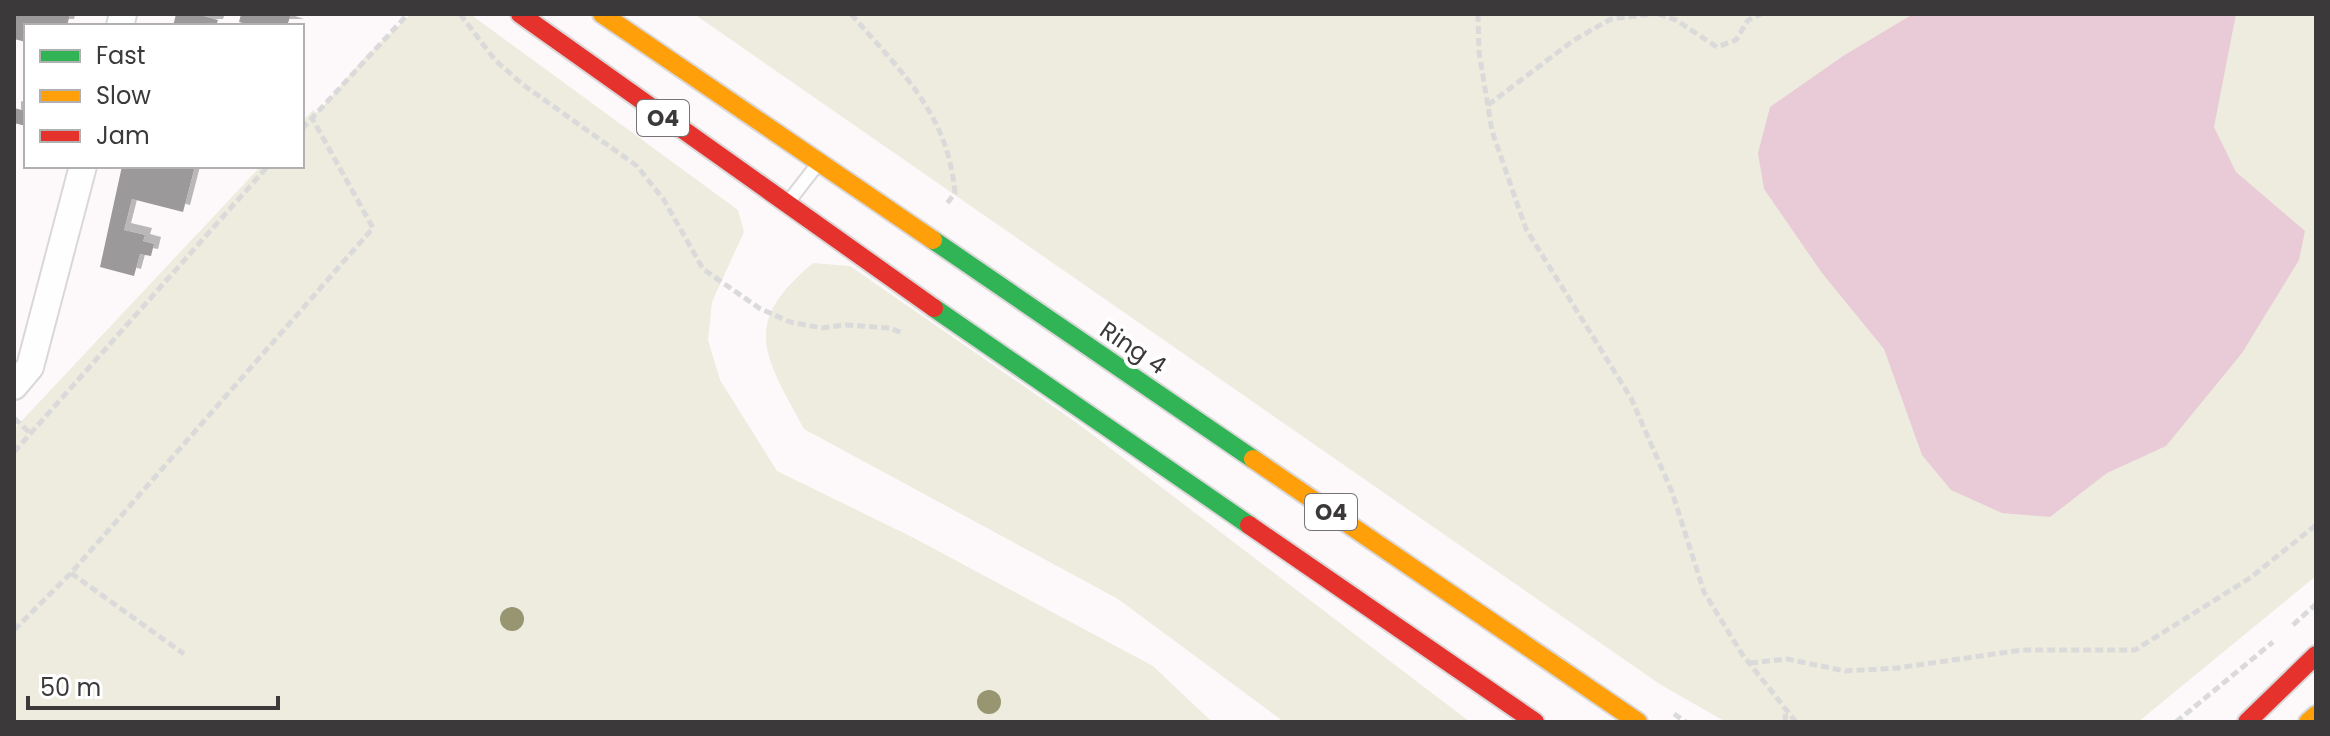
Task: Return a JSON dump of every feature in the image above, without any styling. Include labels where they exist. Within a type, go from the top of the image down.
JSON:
[{"type":"main road","name":"O4","points":[[520,14],[786,206],[1528,717]]},
{"type":"main road","name":"Ring 4","points":[[602,14],[1638,722]]},
{"type":"main road","points":[[2228,722],[2316,653]]},
{"type":"main road","points":[[2247,722],[2316,653]]},
{"type":"main road","points":[[2308,722],[2316,715]]},
{"type":"main road","points":[[1528,717],[1547,722]]},
{"type":"street","points":[[14,386],[30,367],[82,168]]},
{"type":"lane","points":[[786,206],[819,162]]},
{"type":"path","points":[[304,127],[408,14]]},
{"type":"path","points":[[460,14],[495,60],[522,84],[637,166],[664,200],[703,269],[759,308],[790,322],[822,328],[846,325],[890,328]]},
{"type":"path","points":[[851,14],[922,95],[952,158],[955,193],[942,210]]},
{"type":"path","points":[[1478,14],[1479,52],[1492,131],[1526,229],[1631,398],[1672,492],[1704,592],[1749,663],[1796,722]]},
{"type":"path","points":[[1488,105],[1574,40],[1611,19],[1655,14],[1676,20],[1717,47],[1736,40],[1748,20],[1761,14]]},
{"type":"path","points":[[14,630],[71,573],[373,228],[312,118]]},
{"type":"path","points":[[14,452],[266,168]]},
{"type":"path","points":[[14,418],[30,433]]},
{"type":"path","points":[[1749,663],[1787,659],[1845,671],[1897,668],[2022,650],[2135,650],[2250,578],[2316,525]]},
{"type":"path","points":[[71,573],[184,654]]},
{"type":"path","points":[[2176,722],[2316,604]]},
{"type":"path","points":[[1785,722],[1786,708]]},
{"type":"shaded area","points":[[411,14],[470,14],[738,210],[744,232],[712,302],[708,340],[720,380],[777,471],[912,537],[1153,666],[1212,722],[14,722],[14,429],[259,168],[304,168],[304,120],[313,110],[317,113],[364,58]]},
{"type":"shaded area","points":[[694,14],[2316,14],[2316,576],[2138,722],[1726,722],[1661,685]]},
{"type":"shaded area","points":[[1913,14],[2236,14],[2214,127],[2236,172],[2305,231],[2299,260],[2242,353],[2166,446],[2107,473],[2050,517],[2002,513],[1951,490],[1922,455],[1884,349],[1822,273],[1764,189],[1758,153],[1770,107],[1843,56]]},
{"type":"shaded area","points":[[813,263],[850,266],[1077,423],[1470,722],[1284,722],[1118,599],[804,429],[778,380],[766,341],[775,304]]},
{"type":"building","points":[[14,14],[70,14],[68,24],[24,24],[24,42],[14,39]]},
{"type":"building","points":[[176,14],[196,14],[218,20],[217,24],[174,24]]},
{"type":"building","points":[[241,14],[291,14],[288,23],[291,24],[239,22]]},
{"type":"building","points":[[14,108],[24,110],[24,126],[14,123]]},
{"type":"building","points":[[122,168],[194,168],[183,212],[132,199],[124,230],[145,235],[143,241],[154,244],[151,256],[140,254],[134,276],[100,267]]},
{"type":"traffic: fast","points":[[933,240],[1253,459]]},
{"type":"traffic: fast","points":[[934,308],[1249,525]]},
{"type":"traffic: slow","points":[[602,14],[933,240]]},
{"type":"traffic: slow","points":[[1253,459],[1638,722]]},
{"type":"traffic: slow","points":[[2308,722],[2316,715]]},
{"type":"traffic: jam","points":[[520,14],[934,308]]},
{"type":"traffic: jam","points":[[1249,525],[1535,722]]},
{"type":"traffic: jam","points":[[2247,722],[2316,655]]}]
